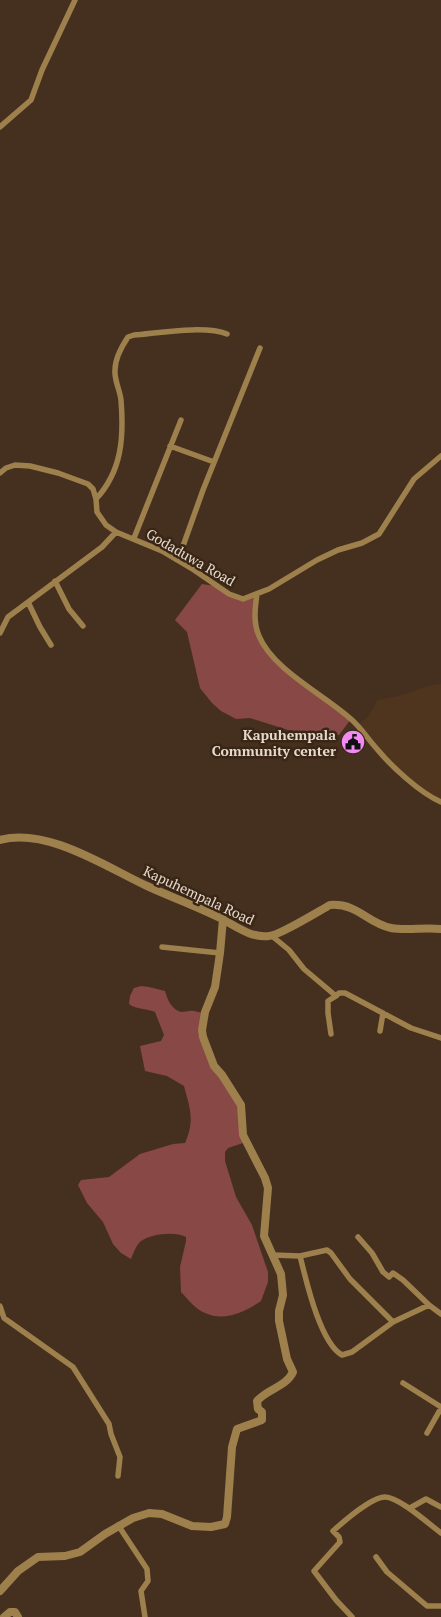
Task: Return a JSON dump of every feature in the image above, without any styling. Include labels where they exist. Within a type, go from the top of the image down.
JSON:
[{"type":"street","points":[[0,127],[31,100],[42,70],[75,0]]},
{"type":"street","points":[[96,499],[107,487],[120,453],[121,399],[114,370],[117,359],[128,337],[204,330],[219,331],[227,334]]},
{"type":"street","points":[[178,560],[214,462],[260,348]]},
{"type":"street","points":[[134,538],[181,420]]},
{"type":"street","points":[[170,446],[214,462]]},
{"type":"street","name":"Godaduwa Road","points":[[0,472],[15,465],[30,466],[58,473],[88,484],[93,489],[100,519],[116,532],[134,538],[178,560],[229,594],[243,599],[269,589],[317,560],[338,550],[362,543],[379,534],[414,479],[441,456]]},
{"type":"street","points":[[0,633],[8,617],[102,547],[116,532]]},
{"type":"street","points":[[55,581],[69,609],[83,626]]},
{"type":"street","points":[[257,594],[255,612],[259,636],[274,657],[298,679],[351,719],[386,759],[403,775],[434,799],[441,802]]},
{"type":"street","points":[[28,602],[51,645]]},
{"type":"street","name":"Kapuhempala Road","points":[[0,840],[25,838],[77,852],[222,919],[242,931],[260,936],[272,936]]},
{"type":"street","points":[[336,996],[304,969],[289,950],[272,936],[330,905],[341,904],[353,908],[368,918],[388,927],[401,929],[429,927],[441,929]]},
{"type":"street","points":[[0,1591],[18,1571],[38,1557],[66,1556],[80,1552],[118,1525],[149,1513],[162,1514],[192,1526],[210,1528],[225,1524],[232,1447],[237,1429],[262,1420],[262,1412],[258,1409],[257,1401],[267,1391],[278,1388],[293,1372],[287,1359],[279,1321],[279,1311],[284,1295],[281,1274],[264,1236],[268,1188],[265,1178],[242,1135],[241,1105],[214,1066],[203,1037],[203,1022],[215,986],[220,953],[222,919]]},
{"type":"street","points":[[162,947],[220,953]]},
{"type":"street","points":[[331,1034],[328,1001],[339,993],[345,993],[411,1028],[441,1038]]},
{"type":"street","points":[[380,1031],[382,1013]]},
{"type":"street","points":[[358,1237],[372,1253],[383,1272],[389,1277],[393,1273],[403,1280],[441,1314]]},
{"type":"street","points":[[273,1255],[300,1256],[327,1250],[350,1279],[393,1322]]},
{"type":"street","points":[[300,1256],[313,1305],[321,1325],[336,1352],[342,1355],[352,1352],[393,1322],[429,1304]]},
{"type":"street","points":[[0,1310],[4,1318],[73,1367],[109,1424],[120,1457],[118,1476]]},
{"type":"street","points":[[403,1383],[441,1408],[427,1433]]},
{"type":"street","points":[[352,1617],[336,1600],[314,1571],[340,1542],[339,1537],[333,1531],[359,1509],[375,1499],[386,1497],[410,1508],[417,1516],[441,1533]]},
{"type":"street","points":[[410,1508],[426,1499],[441,1507]]},
{"type":"street","points":[[118,1525],[147,1569],[148,1581],[141,1592],[145,1617]]},
{"type":"street","points":[[376,1557],[387,1572],[427,1606],[441,1606]]},
{"type":"street","points":[[4,1617],[10,1612],[15,1612],[18,1617]]},
{"type":"shaded area","points":[[202,584],[215,586],[243,599],[257,594],[255,621],[259,636],[266,647],[287,670],[351,719],[339,735],[288,730],[250,718],[236,719],[221,711],[212,703],[200,688],[187,632],[175,620]]},
{"type":"shaded area","points":[[441,684],[441,802],[403,775],[357,725],[368,717],[378,700]]},
{"type":"shaded area","points":[[141,986],[165,991],[170,1004],[178,1011],[205,1012],[203,1022],[214,1066],[241,1105],[246,1142],[228,1148],[225,1152],[225,1161],[236,1197],[252,1225],[268,1272],[268,1282],[261,1301],[242,1312],[227,1316],[212,1316],[201,1311],[181,1292],[180,1267],[186,1237],[176,1234],[157,1235],[141,1241],[131,1259],[121,1253],[113,1244],[103,1222],[87,1203],[78,1185],[81,1180],[109,1177],[140,1154],[173,1144],[185,1143],[188,1135],[191,1121],[184,1086],[167,1076],[145,1071],[140,1046],[161,1041],[164,1035],[155,1012],[129,1004],[134,988]]},
{"type":"place","name":"Kapuhempala Community center","points":[[353,742]]}]
